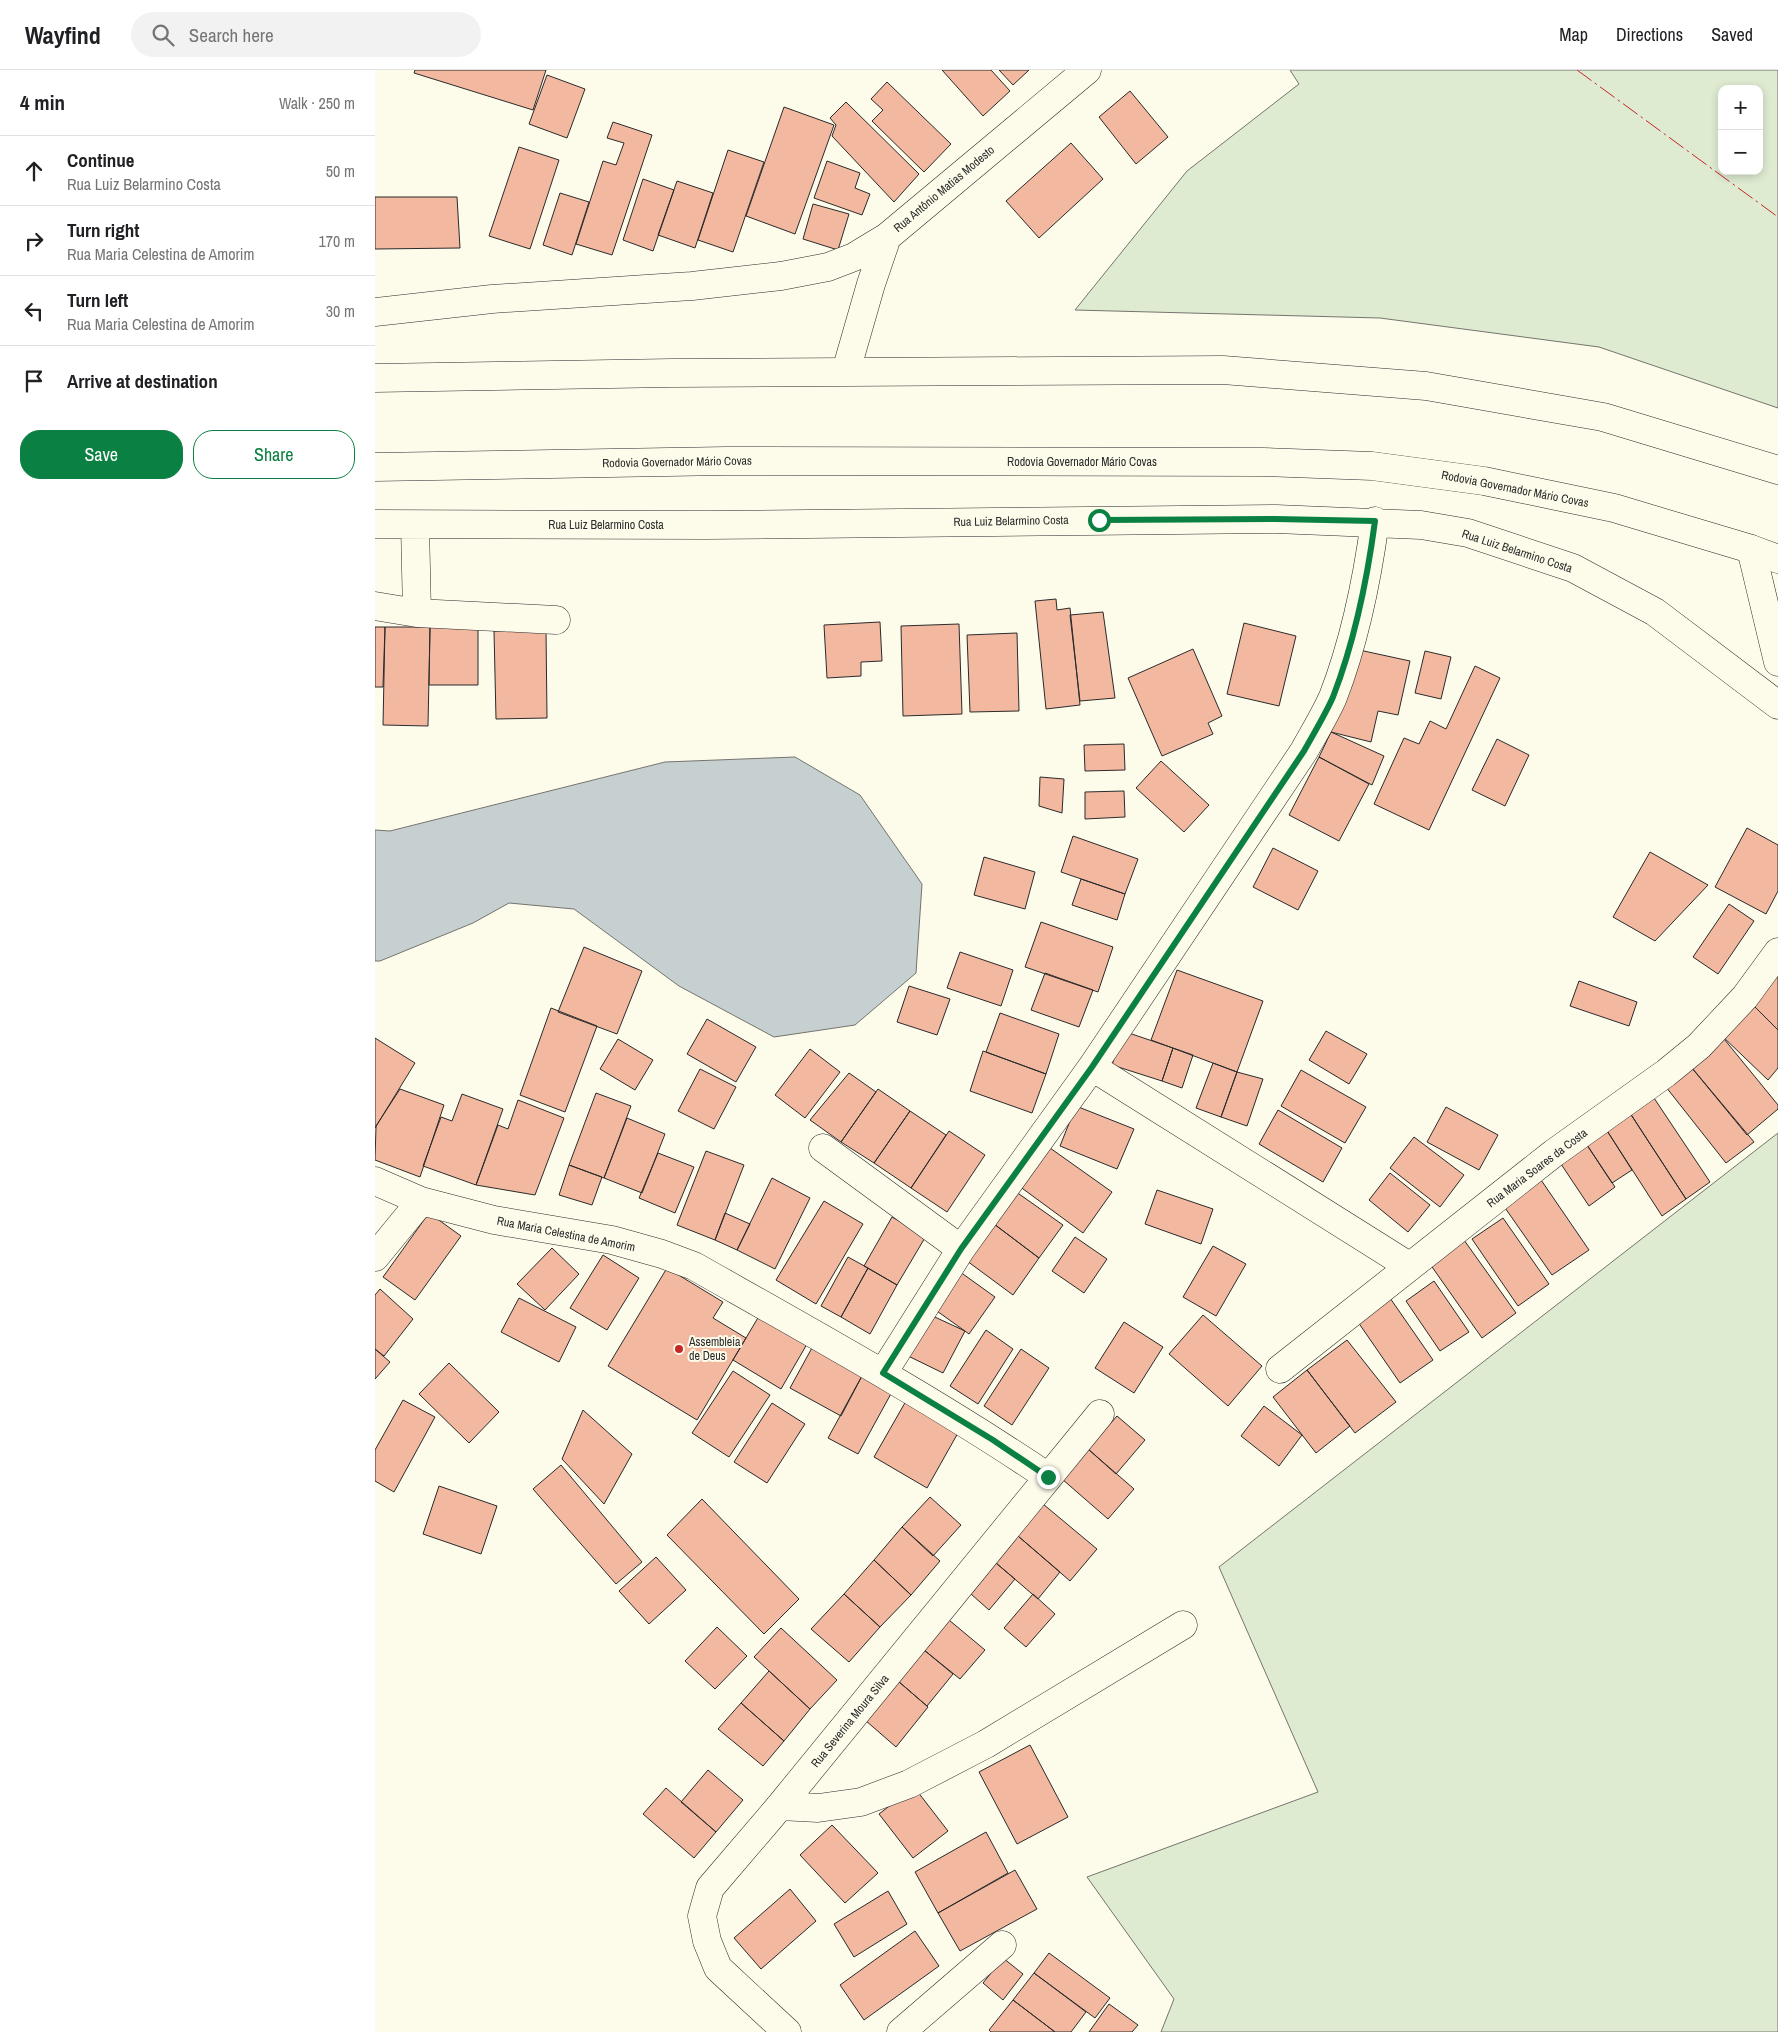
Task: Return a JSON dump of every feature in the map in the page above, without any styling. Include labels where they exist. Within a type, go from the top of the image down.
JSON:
[{"type":"main road","name":"Rua Antônio Matias Modesto","points":[[846,371],[871,284],[887,237],[1087,70]]},
{"type":"main road","points":[[375,312],[491,299],[691,286],[781,276],[828,268],[854,257],[887,237]]},
{"type":"main road","points":[[375,378],[846,371],[1223,370],[1426,386],[1603,417],[1778,470]]},
{"type":"main road","name":"Rodovia Governador Mário Covas","points":[[375,467],[726,461],[1263,462],[1372,466],[1484,481],[1614,508],[1751,549],[1778,560]]},
{"type":"main road","name":"Rua Luiz Belarmino Costa","points":[[375,524],[706,525],[1217,519],[1375,521],[1421,525],[1468,533],[1573,568],[1655,612],[1778,705]]},
{"type":"main road","points":[[883,1373],[961,1249],[1092,1067],[1304,751],[1333,698],[1355,631],[1368,571],[1375,521]]},
{"type":"main road","points":[[415,525],[417,613]]},
{"type":"main road","points":[[1751,549],[1778,662]]},
{"type":"main road","points":[[375,606],[417,613],[556,620]]},
{"type":"main road","name":"Rua Maria Soares da Costa","points":[[1280,1369],[1554,1153],[1666,1073],[1699,1046],[1745,997],[1778,952]]},
{"type":"main road","points":[[1092,1067],[1409,1266]]},
{"type":"main road","points":[[823,1148],[961,1249]]},
{"type":"main road","name":"Rua Maria Celestina de Amorim","points":[[375,1180],[421,1201],[495,1220],[612,1240],[662,1254],[694,1266],[883,1373],[993,1440],[1048,1477]]},
{"type":"main road","points":[[375,1257],[421,1201]]},
{"type":"main road","name":"Rua Severina Moura Silva","points":[[787,2032],[718,1968],[707,1941],[702,1916],[710,1888],[780,1806],[1100,1414]]},
{"type":"main road","points":[[780,1806],[818,1808],[861,1802],[909,1784],[986,1744],[1183,1625]]},
{"type":"main road","points":[[901,2032],[1002,1945]]},
{"type":"green space","points":[[1290,70],[1778,70],[1778,408],[1599,347],[1380,318],[1075,310],[1187,171],[1299,84]]},
{"type":"green space","points":[[1778,1133],[1778,2032],[1161,2032],[1174,1999],[1087,1877],[1318,1792],[1219,1567]]},
{"type":"shaded area","points":[[795,757],[860,795],[922,884],[916,973],[855,1025],[774,1037],[679,986],[574,909],[509,903],[473,923],[380,961],[375,961],[375,830],[390,831],[665,762]]},
{"type":"building","points":[[415,70],[546,70],[533,110],[414,73]]},
{"type":"building","points":[[942,70],[991,70],[1010,91],[983,116]]},
{"type":"building","points":[[999,70],[1029,70],[1013,85]]},
{"type":"building","points":[[547,75],[585,89],[567,138],[529,124]]},
{"type":"building","points":[[887,82],[951,144],[924,172],[872,121],[883,110],[871,99]]},
{"type":"building","points":[[1130,91],[1168,137],[1136,164],[1099,117]]},
{"type":"building","points":[[846,102],[919,174],[894,202],[832,136],[836,125],[830,118]]},
{"type":"building","points":[[784,107],[834,125],[795,234],[746,216]]},
{"type":"building","points":[[613,122],[652,135],[612,255],[576,244],[603,161],[616,165],[624,143],[607,138]]},
{"type":"building","points":[[1071,143],[1103,179],[1039,238],[1006,201]]},
{"type":"building","points":[[519,147],[559,160],[530,249],[489,236]]},
{"type":"building","points":[[728,150],[764,162],[733,252],[698,240]]},
{"type":"building","points":[[827,161],[860,173],[855,188],[870,194],[862,215],[814,198]]},
{"type":"building","points":[[643,179],[674,190],[653,251],[623,240]]},
{"type":"building","points":[[677,181],[713,193],[695,248],[658,235]]},
{"type":"building","points":[[560,193],[589,202],[572,255],[543,245]]},
{"type":"building","points":[[375,197],[457,197],[460,248],[375,249]]},
{"type":"building","points":[[813,204],[849,214],[838,250],[803,239]]},
{"type":"building","points":[[1056,599],[1057,610],[1070,608],[1080,705],[1046,709],[1035,601]]},
{"type":"building","points":[[1103,612],[1115,698],[1080,701],[1070,615]]},
{"type":"building","points":[[880,622],[882,661],[861,662],[861,676],[827,678],[824,625]]},
{"type":"building","points":[[1244,623],[1296,636],[1279,706],[1227,694]]},
{"type":"building","points":[[959,624],[962,714],[903,716],[901,626]]},
{"type":"building","points":[[375,627],[385,627],[383,687],[375,687]]},
{"type":"building","points":[[385,627],[430,627],[428,726],[383,725]]},
{"type":"building","points":[[430,627],[478,628],[478,685],[429,685]]},
{"type":"building","points":[[546,630],[547,718],[496,719],[494,631]]},
{"type":"building","points":[[1017,633],[1019,711],[970,712],[967,635]]},
{"type":"building","points":[[1350,648],[1410,661],[1398,715],[1378,711],[1371,742],[1331,732]]},
{"type":"building","points":[[1193,649],[1222,716],[1208,723],[1213,734],[1162,756],[1128,678]]},
{"type":"building","points":[[1425,651],[1451,657],[1441,699],[1415,693]]},
{"type":"building","points":[[1475,666],[1500,678],[1429,830],[1374,804],[1404,738],[1419,744],[1430,721],[1446,729]]},
{"type":"building","points":[[1331,732],[1384,756],[1372,785],[1319,757]]},
{"type":"building","points":[[1497,739],[1529,755],[1505,806],[1472,790]]},
{"type":"building","points":[[1124,744],[1125,770],[1085,771],[1084,745]]},
{"type":"building","points":[[1319,757],[1369,784],[1339,841],[1289,815]]},
{"type":"building","points":[[1161,761],[1209,805],[1184,832],[1136,788]]},
{"type":"building","points":[[1040,777],[1064,779],[1062,813],[1039,806]]},
{"type":"building","points":[[1124,791],[1125,817],[1085,819],[1085,792]]},
{"type":"building","points":[[1747,828],[1778,845],[1778,891],[1766,914],[1715,887]]},
{"type":"building","points":[[1073,836],[1138,859],[1125,894],[1061,872]]},
{"type":"building","points":[[1273,848],[1318,871],[1298,910],[1253,887]]},
{"type":"building","points":[[1650,852],[1708,885],[1655,941],[1613,917]]},
{"type":"building","points":[[984,857],[1035,872],[1025,909],[974,895]]},
{"type":"building","points":[[1081,879],[1125,894],[1117,920],[1072,905]]},
{"type":"building","points":[[1729,904],[1754,921],[1718,974],[1693,957]]},
{"type":"building","points":[[1041,922],[1113,947],[1098,992],[1025,967]]},
{"type":"building","points":[[584,947],[642,971],[617,1034],[558,1012]]},
{"type":"building","points":[[960,952],[1013,970],[1001,1006],[947,988]]},
{"type":"building","points":[[1778,969],[1778,1030],[1749,1001]]},
{"type":"building","points":[[1177,970],[1263,1001],[1237,1072],[1151,1040]]},
{"type":"building","points":[[1045,973],[1093,990],[1079,1027],[1031,1010]]},
{"type":"building","points":[[1579,981],[1637,1002],[1629,1026],[1570,1006]]},
{"type":"building","points":[[909,986],[950,999],[937,1035],[897,1022]]},
{"type":"building","points":[[1749,1001],[1778,1030],[1778,1068],[1768,1080],[1720,1034]]},
{"type":"building","points":[[551,1008],[597,1026],[565,1112],[520,1095]]},
{"type":"building","points":[[1000,1013],[1059,1034],[1046,1074],[986,1052]]},
{"type":"building","points":[[707,1019],[756,1047],[736,1082],[687,1054]]},
{"type":"building","points":[[1123,1031],[1173,1048],[1162,1081],[1112,1065]]},
{"type":"building","points":[[1326,1031],[1367,1054],[1349,1084],[1309,1060]]},
{"type":"building","points":[[1720,1034],[1778,1105],[1778,1109],[1747,1135],[1687,1062]]},
{"type":"building","points":[[375,1038],[415,1063],[375,1128]]},
{"type":"building","points":[[618,1039],[653,1060],[635,1090],[600,1069]]},
{"type":"building","points":[[1173,1048],[1193,1055],[1182,1088],[1162,1081]]},
{"type":"building","points":[[810,1049],[840,1072],[805,1118],[775,1095]]},
{"type":"building","points":[[983,1051],[1046,1074],[1032,1113],[970,1091]]},
{"type":"building","points":[[1687,1062],[1754,1142],[1726,1163],[1662,1082]]},
{"type":"building","points":[[1213,1063],[1237,1072],[1221,1117],[1196,1108]]},
{"type":"building","points":[[700,1069],[736,1087],[714,1129],[678,1111]]},
{"type":"building","points":[[1301,1070],[1366,1107],[1345,1143],[1281,1106]]},
{"type":"building","points":[[1237,1072],[1263,1079],[1247,1126],[1221,1117]]},
{"type":"building","points":[[849,1073],[876,1092],[841,1142],[810,1120]]},
{"type":"building","points":[[400,1089],[444,1105],[420,1177],[375,1160],[376,1126]]},
{"type":"building","points":[[878,1089],[910,1111],[874,1163],[841,1142]]},
{"type":"building","points":[[596,1093],[631,1106],[604,1178],[569,1165]]},
{"type":"building","points":[[462,1094],[503,1109],[476,1185],[423,1166],[441,1117],[452,1121]]},
{"type":"building","points":[[1652,1095],[1710,1182],[1686,1199],[1628,1110]]},
{"type":"building","points":[[518,1100],[564,1118],[535,1195],[476,1185],[498,1125],[508,1129]]},
{"type":"building","points":[[1076,1106],[1134,1129],[1117,1169],[1060,1146]]},
{"type":"building","points":[[1446,1107],[1498,1135],[1479,1170],[1427,1142]]},
{"type":"building","points":[[1278,1110],[1342,1148],[1323,1182],[1259,1144]]},
{"type":"building","points":[[1628,1110],[1686,1199],[1662,1216],[1604,1126]]},
{"type":"building","points":[[910,1111],[946,1135],[911,1188],[874,1163]]},
{"type":"building","points":[[627,1118],[665,1134],[642,1193],[604,1178]]},
{"type":"building","points":[[1604,1126],[1632,1170],[1612,1183],[1583,1139]]},
{"type":"building","points":[[949,1131],[985,1155],[947,1212],[911,1188]]},
{"type":"building","points":[[1414,1137],[1464,1175],[1440,1207],[1390,1168]]},
{"type":"building","points":[[1583,1139],[1615,1187],[1589,1206],[1557,1158]]},
{"type":"building","points":[[1043,1143],[1112,1192],[1083,1233],[1015,1183]]},
{"type":"building","points":[[706,1151],[744,1165],[715,1240],[677,1225]]},
{"type":"building","points":[[658,1153],[694,1167],[675,1213],[639,1198]]},
{"type":"building","points":[[569,1165],[602,1177],[592,1205],[559,1195]]},
{"type":"building","points":[[1390,1173],[1430,1205],[1408,1232],[1369,1200]]},
{"type":"building","points":[[1539,1177],[1589,1250],[1552,1275],[1503,1205]]},
{"type":"building","points":[[772,1178],[810,1198],[775,1269],[737,1250]]},
{"type":"building","points":[[1012,1189],[1063,1225],[1039,1258],[990,1221]]},
{"type":"building","points":[[1157,1190],[1213,1209],[1201,1244],[1145,1224]]},
{"type":"building","points":[[824,1201],[863,1224],[816,1304],[776,1280]]},
{"type":"building","points":[[429,1213],[461,1236],[415,1300],[383,1277]]},
{"type":"building","points":[[725,1213],[750,1224],[737,1250],[715,1240]]},
{"type":"building","points":[[892,1217],[926,1236],[897,1285],[864,1266]]},
{"type":"building","points":[[1503,1218],[1549,1284],[1518,1306],[1472,1239]]},
{"type":"building","points":[[990,1221],[1039,1258],[1013,1295],[963,1258]]},
{"type":"building","points":[[1075,1237],[1107,1259],[1084,1293],[1052,1271]]},
{"type":"building","points":[[1464,1240],[1516,1313],[1482,1338],[1430,1264]]},
{"type":"building","points":[[1213,1246],[1246,1264],[1216,1316],[1183,1297]]},
{"type":"building","points":[[552,1248],[579,1274],[545,1310],[517,1284]]},
{"type":"building","points":[[603,1255],[639,1278],[607,1330],[570,1308]]},
{"type":"building","points":[[848,1257],[868,1268],[841,1317],[821,1306]]},
{"type":"building","name":"Assembleia de Deus","points":[[667,1268],[723,1302],[713,1318],[746,1338],[697,1420],[608,1366]]},
{"type":"building","points":[[868,1268],[897,1285],[870,1334],[841,1317]]},
{"type":"building","points":[[956,1269],[995,1297],[969,1334],[930,1306]]},
{"type":"building","points":[[1434,1281],[1469,1332],[1440,1351],[1406,1301]]},
{"type":"building","points":[[380,1289],[413,1319],[384,1356],[375,1349],[375,1295]]},
{"type":"building","points":[[519,1298],[576,1327],[559,1362],[501,1332]]},
{"type":"building","points":[[1390,1298],[1433,1360],[1400,1383],[1358,1322]]},
{"type":"building","points":[[924,1312],[965,1331],[943,1373],[904,1354]]},
{"type":"building","points":[[1203,1315],[1262,1366],[1228,1406],[1169,1354]]},
{"type":"building","points":[[759,1316],[807,1344],[781,1389],[733,1360]]},
{"type":"building","points":[[1124,1322],[1163,1347],[1134,1393],[1095,1368]]},
{"type":"building","points":[[986,1330],[1013,1349],[978,1404],[950,1386]]},
{"type":"building","points":[[1347,1340],[1396,1402],[1355,1433],[1307,1370]]},
{"type":"building","points":[[813,1346],[863,1374],[841,1416],[790,1388]]},
{"type":"building","points":[[375,1349],[390,1362],[375,1379]]},
{"type":"building","points":[[1021,1349],[1049,1368],[1012,1425],[984,1406]]},
{"type":"building","points":[[449,1363],[499,1412],[469,1443],[419,1394]]},
{"type":"building","points":[[1307,1370],[1350,1426],[1316,1453],[1273,1397]]},
{"type":"building","points":[[733,1371],[770,1395],[729,1457],[692,1433]]},
{"type":"building","points":[[863,1374],[893,1390],[858,1454],[828,1438]]},
{"type":"building","points":[[910,1394],[963,1424],[927,1488],[874,1457]]},
{"type":"building","points":[[403,1400],[435,1417],[394,1492],[375,1481],[375,1450]]},
{"type":"building","points":[[772,1403],[805,1424],[767,1483],[734,1462]]},
{"type":"building","points":[[1264,1406],[1302,1435],[1279,1466],[1241,1436]]},
{"type":"building","points":[[583,1410],[632,1454],[604,1504],[562,1459]]},
{"type":"building","points":[[1117,1416],[1145,1440],[1116,1474],[1088,1449]]},
{"type":"building","points":[[1088,1449],[1134,1489],[1108,1519],[1062,1479]]},
{"type":"building","points":[[561,1465],[642,1562],[616,1584],[533,1489]]},
{"type":"building","points":[[439,1486],[497,1506],[481,1554],[423,1534]]},
{"type":"building","points":[[930,1497],[961,1525],[933,1556],[902,1527]]},
{"type":"building","points":[[702,1499],[799,1599],[764,1634],[667,1535]]},
{"type":"building","points":[[1043,1504],[1097,1549],[1070,1581],[1018,1536]]},
{"type":"building","points":[[902,1527],[940,1561],[911,1595],[874,1560]]},
{"type":"building","points":[[1018,1536],[1060,1572],[1038,1599],[996,1563]]},
{"type":"building","points":[[656,1557],[686,1590],[649,1624],[619,1591]]},
{"type":"building","points":[[874,1560],[911,1595],[880,1627],[844,1594]]},
{"type":"building","points":[[996,1563],[1015,1579],[989,1610],[971,1594]]},
{"type":"building","points":[[844,1594],[880,1627],[849,1662],[811,1629]]},
{"type":"building","points":[[1033,1594],[1055,1614],[1026,1647],[1004,1628]]},
{"type":"building","points":[[949,1620],[985,1650],[960,1679],[924,1650]]},
{"type":"building","points":[[717,1627],[747,1656],[715,1689],[685,1661]]},
{"type":"building","points":[[781,1628],[837,1680],[810,1709],[754,1657]]},
{"type":"building","points":[[924,1650],[953,1674],[927,1706],[898,1681]]},
{"type":"building","points":[[769,1671],[810,1709],[784,1741],[741,1703]]},
{"type":"building","points":[[898,1681],[928,1707],[896,1747],[865,1720]]},
{"type":"building","points":[[741,1703],[784,1741],[763,1766],[718,1729]]},
{"type":"building","points":[[1030,1745],[1068,1817],[1017,1844],[979,1772]]},
{"type":"building","points":[[708,1770],[743,1800],[716,1832],[681,1802]]},
{"type":"building","points":[[914,1787],[948,1831],[913,1858],[879,1814]]},
{"type":"building","points":[[666,1788],[716,1832],[694,1858],[643,1814]]},
{"type":"building","points":[[832,1825],[878,1873],[845,1903],[800,1855]]},
{"type":"building","points":[[986,1832],[1008,1873],[938,1913],[915,1872]]},
{"type":"building","points":[[1015,1870],[1037,1909],[960,1951],[938,1913]]},
{"type":"building","points":[[790,1889],[816,1921],[761,1969],[734,1938]]},
{"type":"building","points":[[888,1891],[907,1924],[854,1957],[834,1924]]},
{"type":"building","points":[[915,1931],[939,1966],[864,2020],[840,1985]]},
{"type":"building","points":[[1049,1953],[1110,1998],[1095,2018],[1034,1973]]},
{"type":"building","points":[[1003,1958],[1023,1974],[1003,2000],[983,1983]]},
{"type":"building","points":[[1034,1973],[1086,2012],[1071,2032],[1055,2032],[1013,2000]]},
{"type":"building","points":[[1013,2000],[1055,2032],[991,2032],[989,2030]]},
{"type":"building","points":[[1109,2004],[1138,2025],[1132,2032],[1089,2032]]},
{"type":"power","points":[[1577,70],[1778,217]]},
{"type":"place","name":"Assembleia de Deus","points":[[679,1349]]},
{"type":"route","points":[[1048,1477],[993,1440],[883,1373],[961,1249],[1092,1067],[1304,751],[1333,698],[1355,631],[1368,571],[1375,521],[1276,519],[1099,520]]}]
